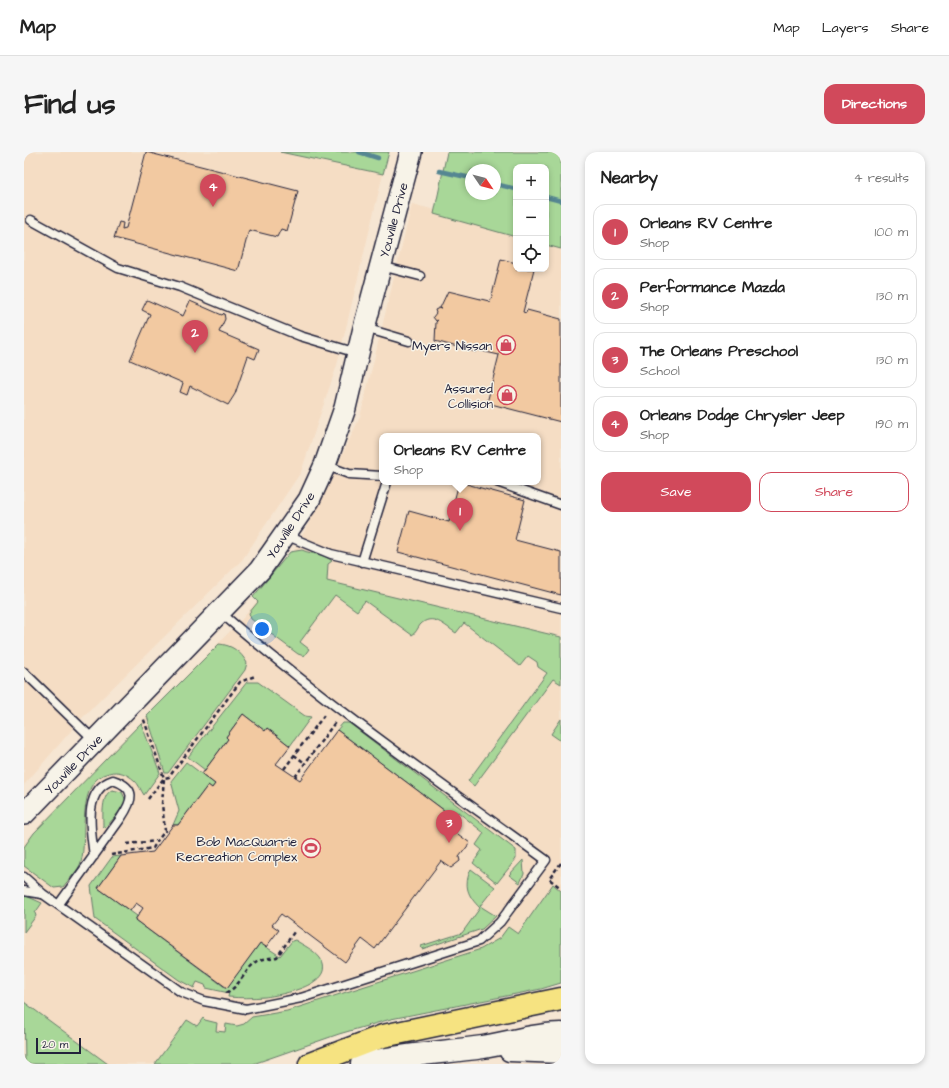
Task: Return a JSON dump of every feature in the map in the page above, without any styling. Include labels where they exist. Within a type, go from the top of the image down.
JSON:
[{"type":"highway","points":[[310,1064],[383,1036],[561,999]]},
{"type":"main road","points":[[362,1064],[387,1058],[483,1047],[536,1036],[561,1034]]},
{"type":"main road","points":[[483,1047],[561,1052]]},
{"type":"street","name":"Youville Drive","points":[[24,814],[260,570],[309,500],[325,465],[345,408],[364,328],[411,152]]},
{"type":"lane","points":[[31,220],[118,268],[180,287],[300,336],[358,354]]},
{"type":"lane","points":[[380,266],[420,276]]},
{"type":"lane","points":[[364,328],[409,341]]},
{"type":"lane","points":[[325,465],[349,474],[379,476]]},
{"type":"lane","points":[[362,562],[386,485]]},
{"type":"lane","points":[[505,485],[561,505]]},
{"type":"lane","points":[[285,535],[331,554],[561,608]]},
{"type":"lane","points":[[24,877],[43,894],[181,992],[204,1001],[246,1009],[301,998],[479,941],[487,936],[500,922],[546,860],[440,784],[298,677],[219,612]]},
{"type":"lane","points":[[24,672],[95,742]]},
{"type":"lane","points":[[59,904],[94,856],[130,804],[131,798],[126,786],[112,780],[102,785],[93,800],[90,828],[94,856]]},
{"type":"lane","points":[[24,891],[43,894]]},
{"type":"path","points":[[148,799],[164,778],[169,777],[240,682],[255,676]]},
{"type":"path","points":[[284,769],[325,714]]},
{"type":"path","points":[[111,855],[153,848],[164,831],[162,804],[164,778],[143,717]]},
{"type":"path","points":[[295,777],[336,722]]},
{"type":"path","points":[[294,755],[305,763]]},
{"type":"path","points":[[127,844],[157,841]]},
{"type":"path","points":[[561,863],[549,879],[561,888]]},
{"type":"path","points":[[223,994],[236,988],[257,962],[277,957],[294,932]]},
{"type":"shaded area","points":[[24,152],[280,152],[383,174],[337,365],[301,472],[242,560],[83,717],[24,785]]},
{"type":"shaded area","points":[[412,204],[513,230],[513,272],[549,272],[549,240],[561,243],[561,953],[216,1064],[24,1064],[24,844],[41,824],[243,618],[286,566],[323,496],[360,417]]},
{"type":"green space","points":[[280,152],[389,152],[383,174]]},
{"type":"green space","points":[[447,152],[561,152],[561,249],[549,246],[549,164],[513,164],[513,236],[434,214]]},
{"type":"green space","points":[[302,550],[322,555],[332,561],[328,564],[327,581],[561,637],[561,684],[553,679],[474,786],[468,781],[547,673],[538,667],[537,662],[528,656],[520,666],[464,623],[456,633],[443,624],[434,620],[429,620],[420,625],[412,635],[365,601],[357,611],[335,595],[300,642],[309,649],[304,656],[298,654],[251,619],[249,613],[258,602],[253,597],[290,552]]},
{"type":"green space","points":[[219,644],[228,646],[239,652],[247,663],[245,670],[168,773],[165,773],[147,716]]},
{"type":"green space","points":[[247,682],[258,682],[305,716],[311,717],[290,746],[267,728],[265,731],[243,714],[226,737],[228,739],[205,770],[188,757]]},
{"type":"green space","points":[[561,719],[561,741],[551,734]]},
{"type":"green space","points":[[141,723],[160,773],[144,795],[136,782],[122,773],[112,772],[98,778],[91,786],[87,798],[83,852],[80,865],[63,887],[54,888],[24,866],[24,847],[34,833]]},
{"type":"green space","points":[[343,723],[349,723],[516,850],[516,859],[497,883],[473,863],[482,850],[476,845],[484,833],[458,812],[453,817],[337,730]]},
{"type":"green space","points":[[186,762],[215,784],[212,788],[208,785],[178,825],[173,825],[179,811],[171,781]]},
{"type":"green space","points":[[112,790],[122,792],[126,801],[105,828],[103,826],[104,801],[108,793]]},
{"type":"green space","points":[[121,856],[98,888],[137,916],[135,920],[226,988],[260,943],[280,956],[292,941],[295,940],[318,955],[323,967],[321,975],[315,981],[294,991],[256,998],[228,997],[229,993],[206,988],[205,985],[197,982],[194,988],[179,980],[95,919],[91,886],[112,857]]},
{"type":"green space","points":[[523,860],[524,874],[520,883],[509,875]]},
{"type":"green space","points":[[471,869],[495,887],[480,906],[496,916],[482,929],[422,949],[421,946],[462,933],[480,908],[472,899],[467,886]]},
{"type":"green space","points":[[553,884],[561,891],[561,983],[541,989],[391,1019],[339,1034],[253,1064],[155,1064],[187,1020],[197,1026],[203,1018],[205,1020],[217,1023],[216,1031],[225,1032],[226,1024],[237,1026],[244,1024],[252,1017],[287,1011],[481,949],[500,938],[508,927],[518,934]]},
{"type":"green space","points":[[24,895],[42,903],[35,913],[36,916],[24,932]]},
{"type":"green space","points":[[24,1002],[108,1064],[25,1064]]},
{"type":"building","points":[[146,152],[298,191],[287,231],[281,229],[277,237],[249,230],[238,271],[114,238],[119,222],[123,223],[122,229],[126,228]]},
{"type":"building","name":"Myers Nissan","points":[[501,259],[513,262],[513,272],[533,272],[523,312],[526,313],[527,310],[561,319],[561,422],[487,403],[499,355],[477,350],[476,352],[435,341],[436,322],[438,320],[436,321],[433,317],[436,313],[435,310],[439,308],[442,309],[440,308],[448,291],[489,301],[490,303]]},
{"type":"building","points":[[147,300],[183,316],[190,301],[222,315],[224,313],[225,319],[219,332],[259,349],[255,359],[248,356],[235,394],[228,405],[190,386],[187,395],[180,392],[183,383],[130,360],[150,314],[142,310]]},
{"type":"building","points":[[458,485],[470,485],[525,500],[515,540],[561,552],[561,595],[398,552],[409,511],[449,522]]},
{"type":"building","name":"Bob MacQuarrie Recreation Complex","points":[[243,714],[265,731],[267,728],[290,746],[276,764],[300,780],[337,730],[453,817],[447,826],[470,843],[459,857],[460,861],[451,868],[441,861],[375,949],[362,939],[345,962],[281,914],[272,925],[279,930],[266,947],[260,943],[227,988],[135,920],[143,908],[136,903],[130,911],[98,888],[121,856],[153,852],[173,825],[178,825],[208,785],[212,788],[215,784],[202,774],[228,739],[226,737]]},
{"type":"waterway","points":[[359,152],[378,158]]},
{"type":"waterway","points":[[439,171],[465,177]]},
{"type":"waterway","points":[[501,185],[513,188]]},
{"type":"waterway","points":[[549,198],[561,201]]},
{"type":"place","name":"Orleans Dodge Chrysler Jeep","points":[[213,207]]},
{"type":"place","name":"Myers Nissan","points":[[506,345]]},
{"type":"place","name":"Performance Mazda","points":[[195,353]]},
{"type":"place","name":"Assured Collision","points":[[507,395]]},
{"type":"place","name":"Orleans RV Centre","points":[[460,531]]},
{"type":"place","name":"The Orleans Preschool","points":[[449,843]]},
{"type":"place","name":"Bob MacQuarrie Recreation Complex","points":[[311,848]]}]
